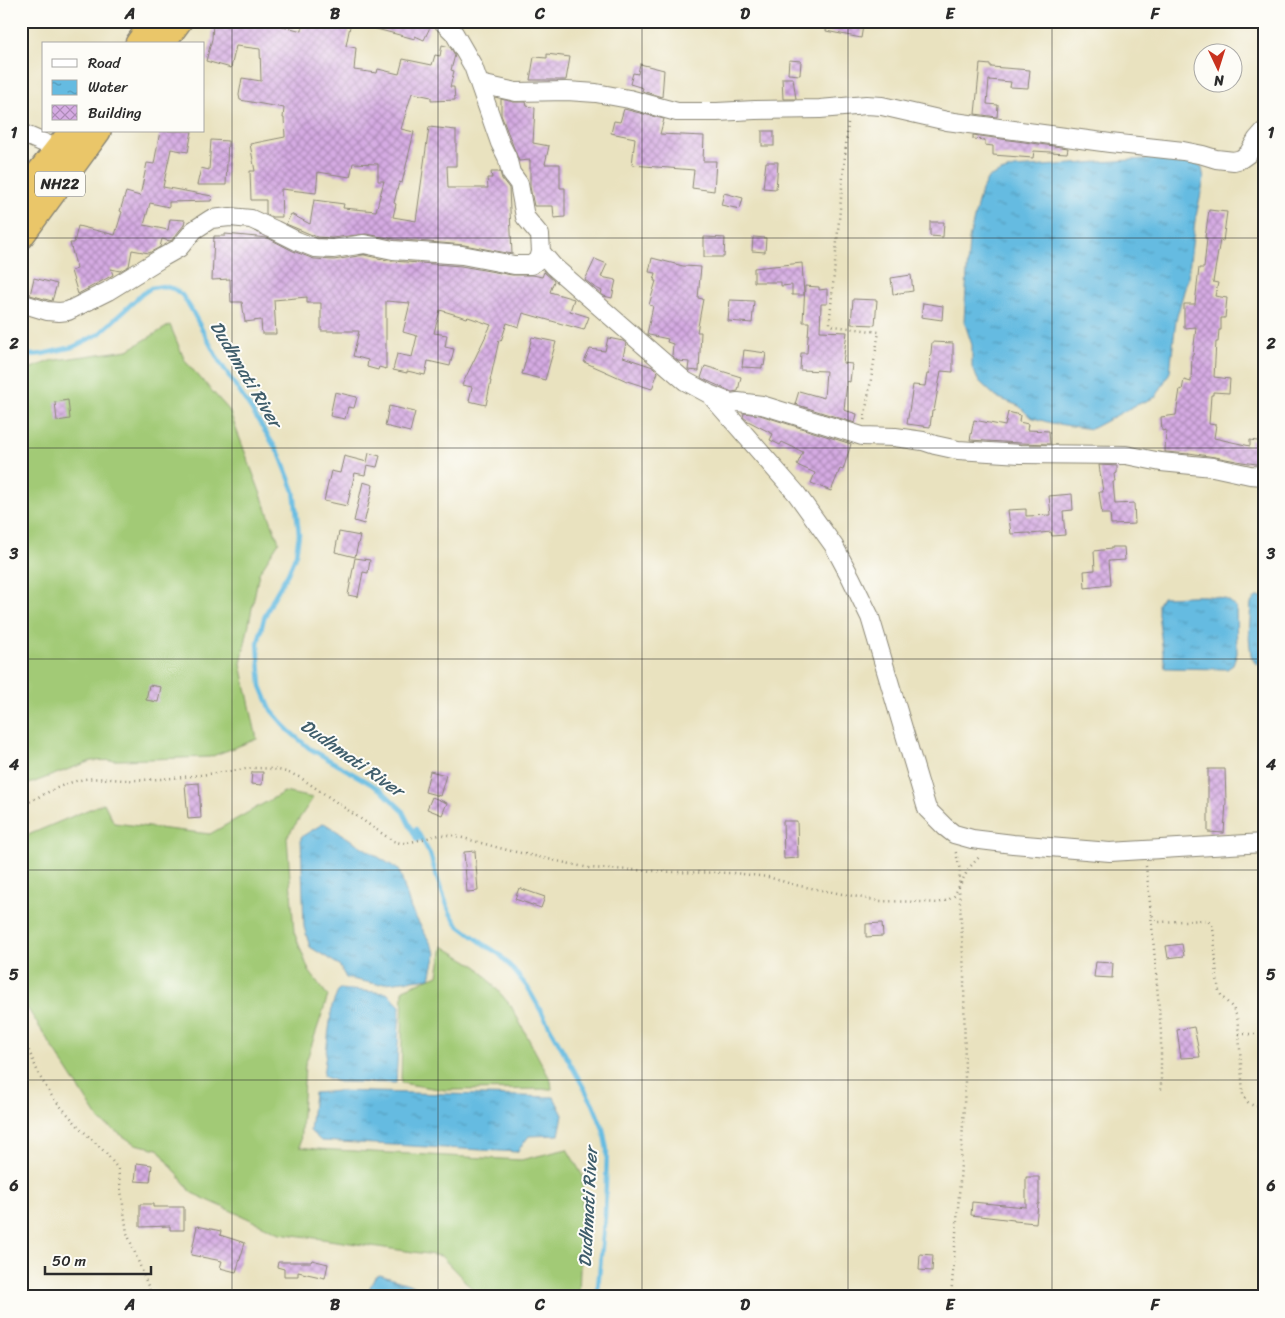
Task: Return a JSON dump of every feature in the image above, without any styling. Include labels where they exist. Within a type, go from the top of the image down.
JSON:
[{"type":"highway","points":[[139,42],[154,21]]},
{"type":"highway","points":[[163,42],[179,21]]},
{"type":"highway","name":"NH22","points":[[21,236],[97,132]]},
{"type":"highway","name":"NH22","points":[[21,196],[65,140]]},
{"type":"street","points":[[21,303],[47,311],[68,311],[108,291],[179,248],[194,230],[211,219],[230,217],[250,219],[315,248],[333,249],[364,244],[393,250],[462,255],[514,265],[531,265],[539,259],[541,252],[540,234],[525,217],[518,184],[511,173],[508,157],[500,143],[473,66],[454,33],[442,21]]},
{"type":"street","points":[[480,84],[516,92],[567,91],[596,93],[630,99],[678,112],[882,106],[947,121],[1110,144],[1183,151],[1225,161],[1234,161],[1248,154],[1264,130]]},
{"type":"street","points":[[21,133],[65,140]]},
{"type":"street","points":[[541,252],[553,266],[685,381],[731,403],[762,405],[862,436],[894,437],[923,441],[935,446],[958,450],[1020,454],[1126,455],[1161,462],[1213,467],[1264,476]]},
{"type":"street","points":[[709,394],[796,493],[834,546],[870,617],[927,809],[945,828],[954,834],[972,839],[1110,852],[1264,843]]},
{"type":"path","points":[[848,106],[848,128],[830,324],[879,332],[862,436]]},
{"type":"path","points":[[21,806],[56,789],[84,780],[98,778],[138,780],[178,778],[253,768],[271,768],[289,772],[301,778],[393,841],[400,843],[439,835],[452,835],[507,850],[589,868],[734,873],[768,877],[795,885],[880,901],[938,903],[948,900],[954,896],[960,887],[969,868],[978,857],[986,853]]},
{"type":"path","points":[[945,828],[955,850],[960,870],[964,972],[965,1084],[960,1182],[950,1297]]},
{"type":"path","points":[[1133,850],[1142,856],[1145,861],[1161,1032],[1161,1092]]},
{"type":"path","points":[[1150,912],[1158,922],[1207,920],[1212,925],[1220,991],[1222,997],[1233,1008],[1237,1017],[1240,1034],[1243,1094],[1246,1102],[1252,1106],[1264,1108]]},
{"type":"path","points":[[21,1032],[40,1077],[53,1098],[106,1153],[118,1169],[127,1233],[151,1297]]},
{"type":"path","points":[[1240,1034],[1264,1034]]},
{"type":"green space","points":[[170,325],[185,361],[229,410],[279,542],[259,573],[241,664],[257,739],[210,757],[91,761],[21,787],[21,372],[50,361],[128,350]]},
{"type":"green space","points":[[284,792],[313,798],[287,837],[294,932],[309,971],[328,996],[305,1065],[300,1147],[521,1160],[567,1149],[583,1176],[579,1297],[480,1297],[441,1256],[280,1233],[192,1193],[158,1149],[135,1144],[100,1121],[21,1000],[21,838],[104,803],[114,823],[210,834]]},
{"type":"green space","points":[[443,946],[478,967],[511,1006],[551,1081],[552,1089],[445,1090],[401,1083],[403,989],[438,975]]},
{"type":"water","points":[[1174,157],[1195,160],[1202,168],[1204,179],[1195,221],[1188,277],[1176,320],[1170,372],[1156,397],[1134,406],[1091,429],[1051,423],[1030,417],[1019,406],[996,397],[978,380],[972,367],[972,345],[964,321],[969,239],[980,194],[988,178],[1014,168]]},
{"type":"water","points":[[1162,597],[1214,597],[1232,603],[1236,608],[1237,653],[1233,665],[1227,669],[1165,668],[1158,614],[1158,604]]},
{"type":"water","points":[[1256,597],[1264,597],[1264,666],[1255,663],[1251,656],[1249,636],[1251,603]]},
{"type":"water","points":[[324,823],[399,870],[411,909],[436,953],[430,978],[377,984],[346,978],[339,965],[310,947],[304,927],[301,837]]},
{"type":"water","points":[[339,989],[387,993],[400,1006],[396,1083],[338,1082],[323,1076],[332,1006]]},
{"type":"water","points":[[339,1091],[554,1097],[563,1115],[559,1135],[529,1136],[517,1152],[321,1141],[310,1131],[314,1093]]},
{"type":"water","points":[[380,1275],[415,1286],[440,1297],[365,1297],[375,1277]]},
{"type":"building","points":[[213,21],[275,21],[275,24],[302,31],[303,21],[351,21],[346,46],[356,48],[354,70],[377,73],[378,69],[399,74],[403,59],[432,65],[435,55],[440,56],[442,45],[450,47],[455,55],[451,70],[454,71],[450,87],[454,87],[455,100],[431,101],[431,97],[412,93],[401,129],[414,132],[402,183],[399,182],[393,217],[416,221],[429,127],[456,130],[456,166],[447,166],[448,188],[488,188],[487,178],[492,178],[491,172],[500,172],[502,179],[509,188],[512,254],[464,245],[394,239],[366,234],[332,238],[317,237],[286,224],[291,214],[310,224],[314,200],[344,204],[343,208],[376,211],[384,181],[378,181],[378,164],[353,163],[350,177],[318,172],[316,193],[281,189],[282,217],[272,217],[266,214],[266,200],[251,200],[250,171],[255,171],[250,144],[285,137],[284,108],[240,100],[242,78],[261,81],[260,49],[236,46],[231,68],[206,61],[212,39]]},
{"type":"building","points":[[362,21],[398,21],[414,26],[416,21],[432,21],[432,23],[424,40],[415,36],[415,39],[361,25]]},
{"type":"building","points":[[827,21],[861,21],[860,26],[863,26],[861,38],[826,31]]},
{"type":"building","points":[[547,54],[570,57],[566,80],[530,80],[534,57],[547,58]]},
{"type":"building","points":[[789,60],[801,61],[800,75],[788,74]]},
{"type":"building","points":[[640,64],[664,70],[662,97],[642,91],[643,88],[630,84],[633,73],[638,74]]},
{"type":"building","points":[[980,64],[991,65],[991,67],[1030,70],[1028,88],[1010,87],[1011,82],[989,80],[987,104],[998,105],[997,117],[975,114]]},
{"type":"building","points":[[782,78],[793,78],[796,99],[783,99]]},
{"type":"building","points":[[501,99],[526,102],[527,106],[535,108],[533,143],[549,146],[545,164],[560,164],[560,188],[565,188],[565,217],[554,218],[553,206],[534,206],[530,187],[530,160],[519,161],[501,115]]},
{"type":"building","points":[[624,109],[664,119],[660,134],[704,136],[703,161],[716,161],[714,191],[692,188],[694,170],[632,165],[635,138],[611,133],[614,121],[620,122]]},
{"type":"building","points":[[762,131],[774,131],[774,146],[762,146]]},
{"type":"building","points":[[160,132],[192,132],[188,152],[171,149],[163,187],[212,196],[211,201],[169,202],[169,207],[150,203],[144,225],[168,230],[170,219],[185,220],[184,225],[172,240],[162,239],[160,247],[149,253],[132,250],[129,266],[120,271],[111,269],[113,275],[78,294],[71,271],[77,269],[70,243],[74,243],[78,226],[115,235],[126,192],[140,196],[147,163],[154,164]]},
{"type":"building","points":[[973,135],[1068,148],[1067,153],[1034,151],[1033,158],[993,155],[993,146],[985,145],[985,140],[973,139]]},
{"type":"building","points":[[211,140],[228,141],[226,185],[197,185],[201,168],[209,170]]},
{"type":"building","points":[[766,162],[778,162],[776,189],[763,188]]},
{"type":"building","points":[[724,193],[743,198],[740,209],[721,205]]},
{"type":"building","points":[[1209,210],[1227,212],[1223,241],[1220,240],[1213,282],[1218,283],[1215,296],[1227,298],[1225,318],[1221,318],[1221,330],[1219,330],[1218,342],[1216,342],[1214,377],[1230,379],[1229,393],[1213,392],[1213,395],[1211,395],[1209,424],[1216,425],[1214,438],[1250,446],[1250,440],[1264,442],[1264,465],[1189,453],[1165,452],[1166,430],[1162,431],[1161,417],[1176,415],[1180,389],[1182,390],[1184,380],[1191,382],[1196,327],[1184,328],[1184,304],[1195,304],[1199,268],[1204,268],[1207,238],[1205,238]]},
{"type":"building","points":[[930,222],[944,222],[943,237],[930,236]]},
{"type":"building","points":[[225,234],[268,238],[314,259],[334,260],[364,255],[392,261],[461,266],[512,275],[542,277],[544,272],[554,281],[550,292],[574,299],[570,311],[589,317],[584,330],[523,313],[519,327],[507,323],[501,341],[499,340],[486,405],[469,401],[472,387],[462,385],[491,325],[440,310],[434,333],[447,335],[445,347],[454,349],[450,366],[428,361],[425,375],[393,370],[397,354],[412,357],[417,336],[403,332],[410,303],[386,301],[386,369],[379,367],[378,370],[367,367],[368,360],[353,356],[359,331],[321,331],[321,303],[307,303],[307,297],[274,300],[276,334],[262,334],[261,320],[245,322],[242,302],[231,302],[230,279],[212,280],[214,236],[225,236]]},
{"type":"building","points":[[704,237],[725,238],[724,257],[704,257]]},
{"type":"building","points":[[753,237],[766,238],[765,252],[752,251]]},
{"type":"building","points":[[652,258],[683,266],[701,267],[698,298],[703,299],[697,332],[701,332],[699,371],[688,370],[689,362],[678,361],[672,356],[673,344],[667,342],[668,339],[647,334],[653,306],[649,305],[656,281],[654,281],[656,273],[649,272]]},
{"type":"building","points":[[595,259],[607,264],[601,277],[616,280],[612,298],[601,294],[602,291],[585,280]]},
{"type":"building","points":[[802,263],[804,295],[792,295],[792,285],[781,286],[781,282],[754,282],[754,268]]},
{"type":"building","points":[[911,275],[913,291],[893,294],[891,278]]},
{"type":"building","points":[[34,278],[57,284],[52,301],[30,295]]},
{"type":"building","points":[[805,286],[819,287],[819,290],[827,289],[827,304],[821,304],[820,331],[847,332],[843,363],[852,364],[850,382],[847,381],[844,410],[857,414],[855,423],[795,404],[799,391],[824,398],[826,371],[800,370],[801,353],[807,353],[809,322],[803,322]]},
{"type":"building","points":[[853,299],[877,300],[875,325],[851,324]]},
{"type":"building","points":[[730,300],[754,301],[752,323],[728,321]]},
{"type":"building","points":[[923,303],[943,306],[942,320],[921,317]]},
{"type":"building","points":[[532,337],[556,342],[545,380],[522,374]]},
{"type":"building","points":[[608,338],[626,343],[623,357],[653,367],[658,372],[652,389],[627,381],[584,362],[590,349],[605,351]]},
{"type":"building","points":[[932,342],[953,343],[953,372],[941,371],[930,427],[907,424],[913,385],[925,386],[927,374],[929,374]]},
{"type":"building","points":[[744,350],[766,353],[764,366],[762,365],[762,368],[742,367]]},
{"type":"building","points":[[705,366],[741,377],[738,391],[732,392],[701,378]]},
{"type":"building","points":[[335,392],[357,397],[354,408],[348,407],[345,419],[330,416]]},
{"type":"building","points":[[68,400],[70,419],[57,421],[55,402]]},
{"type":"building","points":[[389,406],[415,412],[410,432],[385,426]]},
{"type":"building","points":[[1008,412],[1020,415],[1019,422],[1028,424],[1027,430],[1049,431],[1050,444],[970,440],[974,420],[1005,426]]},
{"type":"building","points":[[744,413],[760,415],[851,444],[843,470],[840,469],[831,491],[811,483],[815,473],[797,465],[803,452],[782,442],[780,445],[770,440],[773,434],[748,421],[743,417]]},
{"type":"building","points":[[369,453],[380,456],[377,467],[367,465],[365,475],[355,473],[347,506],[324,501],[331,471],[340,473],[344,456],[367,462]]},
{"type":"building","points":[[1099,465],[1117,466],[1116,482],[1113,482],[1115,504],[1134,503],[1135,524],[1111,525],[1110,514],[1102,514],[1099,492],[1103,492]]},
{"type":"building","points":[[363,482],[373,485],[364,524],[354,521]]},
{"type":"building","points":[[1072,494],[1073,510],[1063,511],[1065,535],[1052,536],[1051,532],[1011,534],[1008,510],[1026,509],[1026,516],[1051,515],[1049,496]]},
{"type":"building","points":[[339,532],[360,536],[355,557],[335,552]]},
{"type":"building","points":[[1111,547],[1124,547],[1125,560],[1108,561],[1110,585],[1085,588],[1084,571],[1095,570],[1094,551],[1111,549]]},
{"type":"building","points":[[355,558],[370,560],[368,573],[363,572],[358,597],[348,595]]},
{"type":"building","points":[[149,685],[161,687],[158,702],[146,700]]},
{"type":"building","points":[[1208,769],[1225,769],[1226,802],[1224,833],[1208,832]]},
{"type":"building","points":[[430,771],[446,775],[440,796],[425,792]]},
{"type":"building","points":[[252,772],[263,772],[262,785],[251,784]]},
{"type":"building","points":[[199,783],[201,818],[188,819],[185,784]]},
{"type":"building","points":[[432,797],[447,803],[442,815],[427,809]]},
{"type":"building","points":[[783,821],[797,821],[798,858],[784,859]]},
{"type":"building","points":[[475,851],[478,891],[467,892],[464,852]]},
{"type":"building","points":[[519,888],[545,897],[541,908],[515,899]]},
{"type":"building","points":[[882,923],[883,936],[866,937],[866,924]]},
{"type":"building","points":[[1182,944],[1184,956],[1168,958],[1166,946]]},
{"type":"building","points":[[1096,962],[1113,963],[1112,978],[1094,977]]},
{"type":"building","points":[[1194,1027],[1200,1057],[1181,1058],[1177,1030]]},
{"type":"building","points":[[137,1163],[152,1165],[150,1182],[135,1181]]},
{"type":"building","points":[[1026,1177],[1039,1177],[1039,1204],[1036,1223],[971,1215],[972,1202],[1026,1207]]},
{"type":"building","points":[[140,1204],[153,1204],[153,1207],[184,1207],[184,1230],[170,1230],[170,1226],[140,1227]]},
{"type":"building","points":[[197,1226],[221,1231],[220,1235],[245,1243],[236,1272],[220,1268],[222,1261],[191,1255]]},
{"type":"building","points":[[920,1254],[933,1255],[932,1271],[919,1270]]},
{"type":"building","points":[[312,1260],[328,1264],[325,1278],[298,1272],[298,1276],[284,1276],[284,1269],[277,1267],[278,1262],[311,1262]]},
{"type":"waterway","name":"Dudhmati River","points":[[21,356],[42,354],[73,347],[99,334],[151,288],[163,286],[174,289],[182,295],[190,307],[219,361],[280,455],[294,491],[299,534],[296,554],[264,618],[258,643],[261,686],[271,710],[288,730],[309,748],[381,790],[402,810],[417,840],[416,829],[430,854],[450,913],[458,925],[499,954],[528,988],[593,1104],[603,1129],[607,1150],[605,1216],[597,1297]]}]
